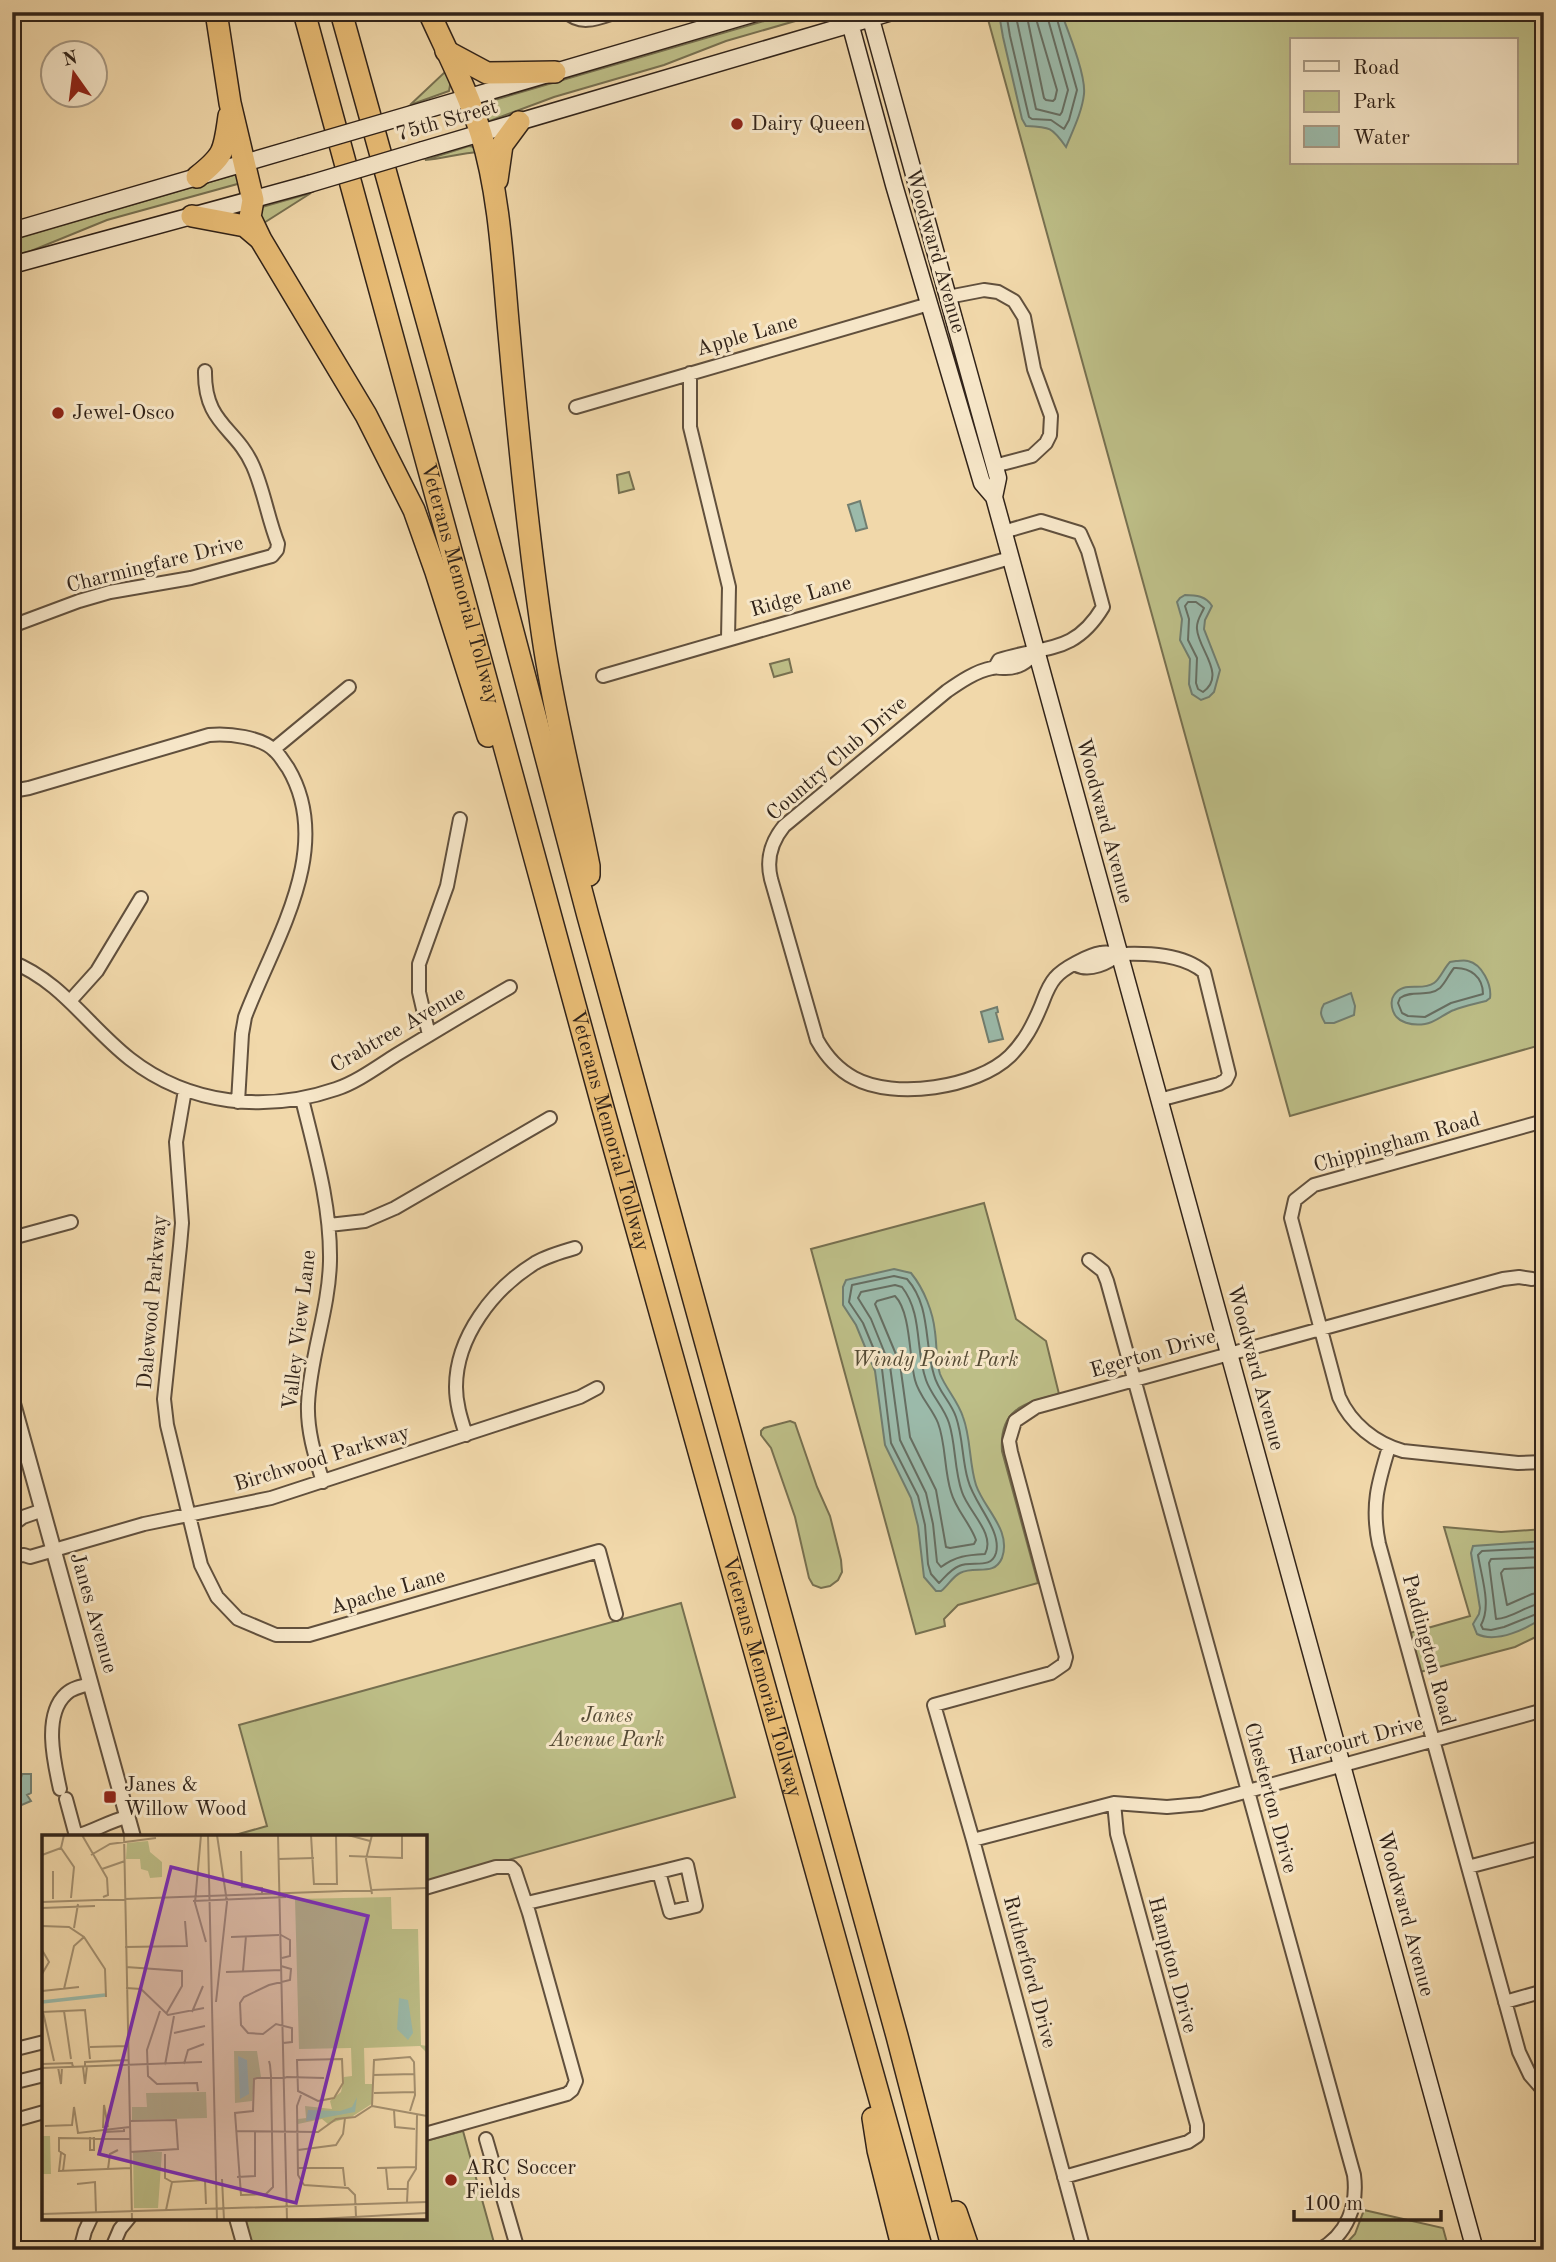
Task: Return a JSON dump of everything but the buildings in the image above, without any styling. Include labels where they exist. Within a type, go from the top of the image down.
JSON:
[{"type":"highway","points":[[216,12],[230,103],[253,200],[250,216],[261,240],[366,415],[414,510],[513,816],[541,879]]},
{"type":"highway","name":"Veterans Memorial Tollway","points":[[304,12],[541,879],[922,2250]]},
{"type":"highway","name":"Veterans Memorial Tollway","points":[[341,12],[499,579],[588,916],[897,2036],[953,2250]]},
{"type":"highway","points":[[429,12],[481,133],[495,206],[543,638],[589,866],[588,916]]},
{"type":"highway","points":[[446,51],[487,74],[555,72]]},
{"type":"highway","points":[[197,177],[217,161],[223,151],[230,103]]},
{"type":"highway","points":[[495,206],[501,149],[519,122]]},
{"type":"highway","points":[[192,216],[245,226],[261,240]]},
{"type":"highway","points":[[858,2023],[878,2150],[903,2250]]},
{"type":"highway","points":[[897,2036],[969,2250]]},
{"type":"main road","name":"75th Street","points":[[12,231],[555,72],[727,17],[759,12]]},
{"type":"main road","name":"75th Street","points":[[12,265],[309,184],[519,122],[848,19],[892,12]]},
{"type":"main road","name":"Woodward Avenue","points":[[870,16],[998,478],[993,496]]},
{"type":"main road","name":"Woodward Avenue","points":[[848,19],[982,483],[993,496],[1037,652],[1475,2250]]},
{"type":"street","points":[[567,12],[578,20],[617,12]]},
{"type":"street","points":[[948,297],[984,290],[998,292],[1014,301],[1024,317],[1034,369],[1051,416],[1050,435],[1046,443],[1032,456],[994,466]]},
{"type":"street","name":"Apple Lane","points":[[576,407],[929,304]]},
{"type":"street","name":"Charmingfare Drive","points":[[12,626],[89,598],[191,578],[272,556],[277,550],[278,544],[258,478],[249,458],[214,415],[205,386],[205,371]]},
{"type":"street","points":[[690,373],[690,427],[729,587],[728,638]]},
{"type":"street","name":"Country Club Drive","points":[[1003,533],[1041,521],[1080,533],[1103,607],[1095,620],[1063,645],[1037,652],[1023,652],[999,660],[995,667],[978,673],[947,691],[784,826],[770,850],[771,879],[817,1040],[833,1062],[855,1079],[868,1084],[895,1088],[955,1084],[976,1077],[1009,1056],[1030,1031],[1055,978],[1076,965],[1082,968],[1108,963],[1119,954]]},
{"type":"street","name":"Ridge Lane","points":[[603,676],[1010,558]]},
{"type":"street","points":[[274,749],[349,687]]},
{"type":"street","points":[[12,791],[209,735],[244,737],[274,749],[291,775],[300,802],[305,834],[303,861],[295,898],[246,1017],[242,1034],[238,1102]]},
{"type":"street","points":[[429,1035],[419,992],[419,964],[447,886],[460,820]]},
{"type":"street","points":[[70,1002],[97,971],[141,898]]},
{"type":"street","points":[[1119,954],[1152,953],[1198,966],[1204,972],[1229,1073],[1226,1080],[1219,1084],[1159,1100]]},
{"type":"street","name":"Crabtree Avenue","points":[[12,962],[30,969],[49,982],[131,1060],[151,1074],[185,1090],[210,1098],[238,1102],[270,1103],[302,1099],[338,1089],[510,987]]},
{"type":"street","name":"Dalewood Parkway","points":[[185,1090],[176,1142],[182,1223],[164,1398],[167,1425],[189,1514]]},
{"type":"street","name":"Valley View Lane","points":[[302,1099],[321,1175],[329,1226],[328,1286],[308,1404],[311,1441],[323,1482]]},
{"type":"street","points":[[329,1226],[365,1221],[395,1208],[550,1118]]},
{"type":"street","name":"Chippingham Road","points":[[1320,1329],[1293,1231],[1291,1218],[1295,1200],[1314,1185],[1544,1121]]},
{"type":"street","points":[[12,1238],[71,1222]]},
{"type":"street","points":[[466,1434],[458,1410],[456,1389],[461,1355],[472,1328],[520,1273],[551,1255],[575,1248]]},
{"type":"street","name":"Chesterton Drive","points":[[1089,1260],[1103,1271],[1107,1281],[1354,2175],[1355,2196],[1346,2227],[1319,2250]]},
{"type":"street","name":"Egerton Drive","points":[[934,1705],[1051,1673],[1064,1664],[1065,1650],[1011,1451],[1010,1437],[1015,1421],[1030,1409],[1503,1279],[1532,1279]]},
{"type":"street","points":[[1320,1329],[1339,1397],[1347,1412],[1360,1428],[1389,1447],[1412,1452],[1518,1463],[1544,1462]]},
{"type":"street","name":"Birchwood Parkway","points":[[13,1556],[30,1557],[121,1530],[271,1498],[580,1397],[597,1388]]},
{"type":"street","name":"Janes Avenue","points":[[13,1402],[132,1835]]},
{"type":"street","name":"Paddington Road","points":[[1389,1447],[1377,1485],[1376,1527],[1505,2002],[1525,2066],[1544,2091]]},
{"type":"street","points":[[12,1525],[23,1517],[43,1510]]},
{"type":"street","name":"Apache Lane","points":[[189,1514],[201,1566],[217,1597],[238,1619],[276,1635],[309,1635],[599,1551],[616,1614]]},
{"type":"street","points":[[12,1542],[13,1556]]},
{"type":"street","points":[[76,1835],[52,1748],[56,1709],[73,1689],[91,1684]]},
{"type":"street","name":"Rutherford Drive","points":[[934,1705],[1084,2250]]},
{"type":"street","name":"Harcourt Drive","points":[[973,1840],[1114,1803],[1184,1807],[1201,1804],[1544,1710]]},
{"type":"street","name":"Hampton Drive","points":[[1064,2177],[1188,2142],[1197,2136],[1197,2125],[1117,1834],[1114,1803]]},
{"type":"street","points":[[79,1835],[98,1829],[110,1821],[127,1817]]},
{"type":"street","points":[[1468,1867],[1544,1847]]},
{"type":"street","points":[[427,1887],[496,1867],[511,1867],[519,1876],[575,2076],[575,2086],[568,2094],[427,2133]]},
{"type":"street","points":[[527,1903],[659,1872]]},
{"type":"street","points":[[1505,2002],[1544,1991]]},
{"type":"street","points":[[13,2047],[42,2042]]},
{"type":"street","points":[[12,2083],[42,2075]]},
{"type":"street","points":[[12,2121],[42,2113]]},
{"type":"street","points":[[486,2139],[518,2250]]},
{"type":"street","points":[[80,2250],[90,2220]]},
{"type":"street","points":[[111,2250],[128,2220]]},
{"type":"street","points":[[238,2220],[246,2250]]},
{"type":"green space","points":[[795,12],[817,12],[809,17],[726,41],[664,65],[554,97],[487,122],[477,105]]},
{"type":"green space","points":[[986,12],[1544,12],[1544,1044],[1290,1116]]},
{"type":"green space","points":[[446,71],[451,80],[449,91],[410,105]]},
{"type":"green space","points":[[469,146],[479,152],[425,160]]},
{"type":"green space","points":[[237,174],[241,183],[107,220],[12,256],[12,240]]},
{"type":"green space","points":[[311,193],[259,226],[262,207]]},
{"type":"green space","points":[[629,472],[634,489],[619,493],[617,475]]},
{"type":"green space","points":[[789,659],[792,672],[774,677],[770,664]]},
{"type":"green space","name":"Windy Point Park","points":[[984,1203],[1016,1319],[1046,1341],[1059,1394],[1016,1410],[1009,1417],[1002,1437],[1002,1451],[1038,1583],[958,1605],[944,1619],[945,1626],[916,1634],[811,1249]]},
{"type":"green space","points":[[790,1421],[795,1423],[830,1516],[841,1560],[842,1572],[838,1580],[821,1588],[813,1585],[809,1578],[795,1517],[771,1448],[761,1435],[764,1428]]},
{"type":"green space","points":[[1444,1527],[1501,1532],[1544,1529],[1544,1633],[1515,1647],[1420,1672],[1410,1633],[1470,1616]]},
{"type":"green space","name":"Janes Avenue Park","points":[[681,1603],[735,1797],[427,1882],[427,1835],[235,1835],[267,1826],[239,1725]]},
{"type":"green space","name":"ARC Soccer Fields","points":[[463,2131],[496,2250],[253,2250],[246,2220],[427,2220],[427,2140]]},
{"type":"green space","points":[[1364,2210],[1443,2228],[1449,2250],[1340,2250],[1355,2234]]},
{"type":"water","points":[[1061,12],[1076,53],[1084,86],[1077,121],[1066,147],[1050,129],[1026,126],[1022,119],[1003,37],[999,14]]},
{"type":"water","points":[[860,501],[867,528],[856,531],[848,505]]},
{"type":"water","points":[[1185,595],[1200,597],[1212,606],[1204,629],[1220,670],[1214,692],[1201,700],[1192,694],[1189,684],[1190,659],[1180,640],[1182,619],[1177,602]]},
{"type":"water","points":[[1468,961],[1478,966],[1488,981],[1490,998],[1420,1025],[1402,1021],[1395,1015],[1392,1003],[1398,991],[1434,983],[1450,962]]},
{"type":"water","points":[[1351,993],[1355,1006],[1354,1015],[1334,1023],[1325,1023],[1321,1014],[1324,1004]]},
{"type":"water","points":[[997,1007],[1003,1039],[989,1042],[981,1012]]},
{"type":"water","points":[[894,1269],[911,1273],[927,1301],[934,1324],[940,1374],[963,1417],[976,1485],[1003,1538],[1004,1548],[999,1564],[989,1569],[960,1573],[941,1591],[936,1591],[924,1577],[918,1526],[911,1498],[885,1445],[875,1371],[856,1325],[843,1305],[843,1287],[846,1280]]},
{"type":"water","points":[[1544,1541],[1544,1617],[1530,1626],[1503,1636],[1485,1637],[1477,1634],[1473,1624],[1480,1608],[1471,1553],[1473,1546]]},
{"type":"water","points":[[22,1774],[31,1774],[31,1793],[27,1795],[31,1801],[17,1807],[12,1795],[17,1793]]},
{"type":"place","name":"Dairy Queen","points":[[737,124]]},
{"type":"place","name":"Jewel-Osco","points":[[58,413]]},
{"type":"place","name":"Janes & Willow Wood","points":[[110,1797]]},
{"type":"place","name":"ARC Soccer Fields","points":[[451,2180]]}]
